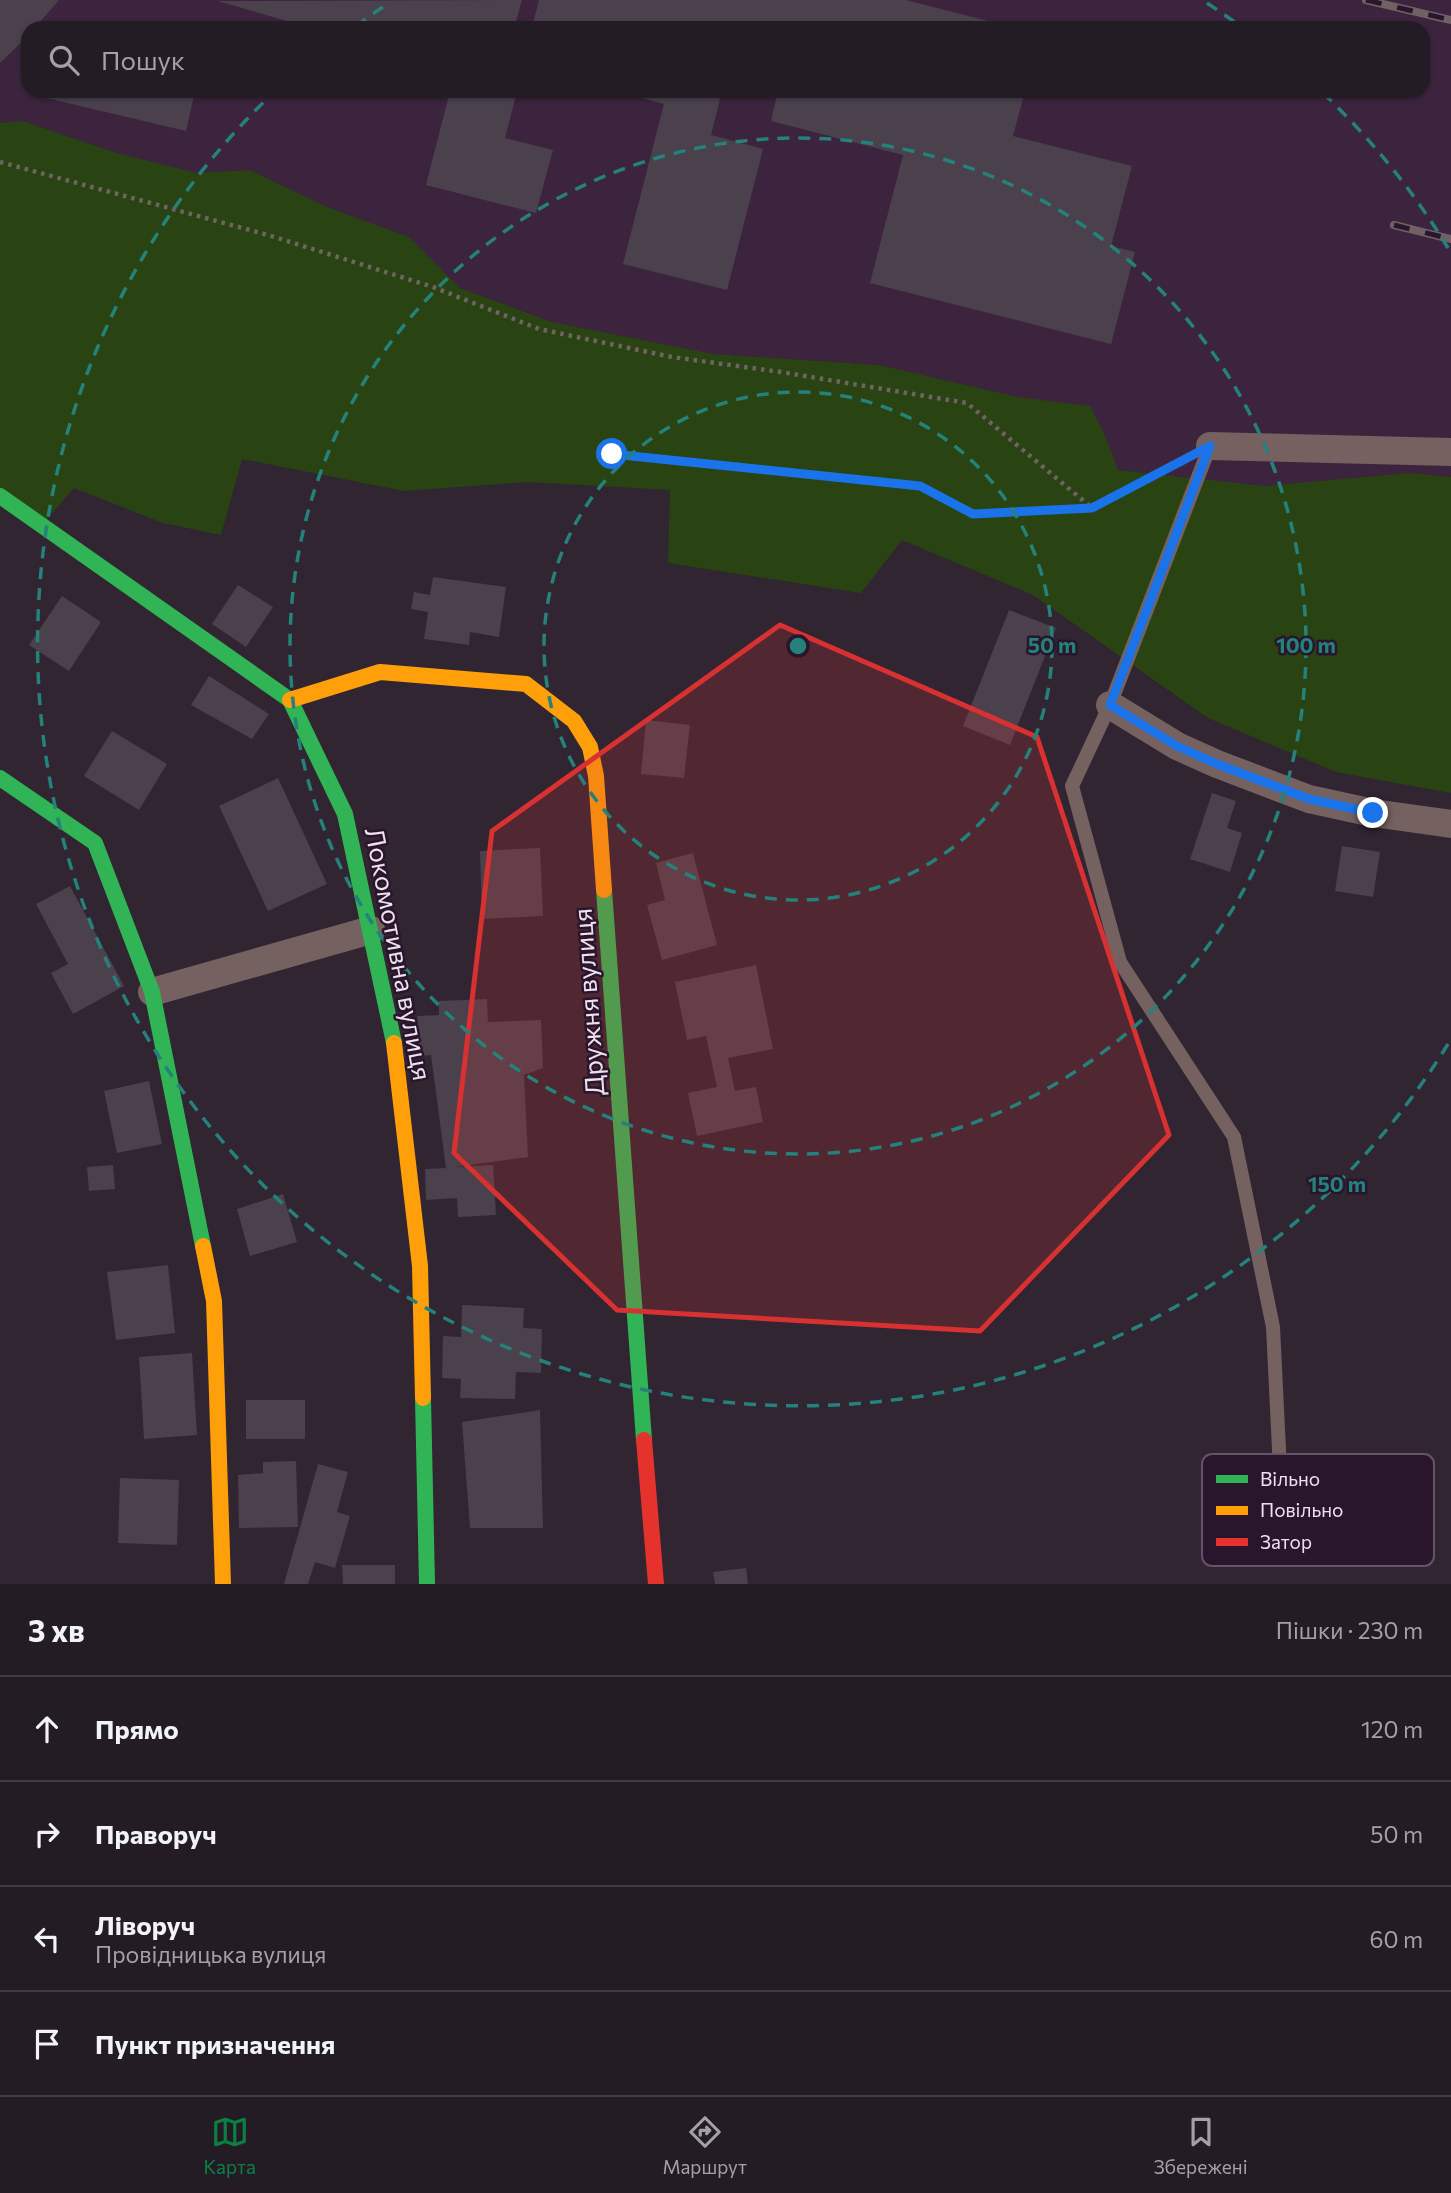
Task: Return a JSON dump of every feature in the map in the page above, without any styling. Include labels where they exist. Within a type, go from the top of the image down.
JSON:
[{"type":"street","points":[[1210,446],[1451,452]]},
{"type":"street","name":"Локомотивна вулиця","points":[[0,496],[290,699],[345,814],[392,1027],[420,1266],[427,1584]]},
{"type":"street","name":"Дружня вулиця","points":[[290,699],[380,672],[526,684],[574,721],[590,747],[596,776],[656,1584]]},
{"type":"street","points":[[1110,705],[1177,746],[1309,799],[1373,813],[1451,824]]},
{"type":"street","points":[[0,778],[95,843],[152,992],[214,1301],[223,1584]]},
{"type":"street","points":[[152,992],[371,930]]},
{"type":"lane","points":[[1210,446],[1110,705],[1072,786],[1120,962],[1234,1137],[1273,1328],[1279,1454]]},
{"type":"path","points":[[0,162],[268,235],[433,287],[539,329],[672,357],[967,403],[1092,508]]},
{"type":"path","points":[[612,454],[920,486],[973,514],[1092,508],[1210,446]]},
{"type":"highlighted area","points":[[780,625],[1037,737],[1169,1135],[980,1331],[617,1310],[454,1153],[492,831]]},
{"type":"shaded area","points":[[0,0],[1451,0],[1451,477],[1409,473],[1265,486],[1117,470],[1104,433],[1090,406],[1018,397],[879,365],[713,354],[552,322],[460,288],[409,237],[327,207],[250,170],[197,173],[117,153],[23,121],[0,123]]},
{"type":"green space","points":[[23,121],[117,153],[197,173],[250,170],[327,207],[409,237],[460,288],[552,322],[713,354],[879,365],[1018,397],[1090,406],[1118,470],[1265,486],[1409,473],[1451,477],[1451,793],[1336,772],[1208,718],[1033,595],[902,540],[861,593],[668,563],[670,490],[529,482],[404,491],[242,459],[221,535],[163,523],[74,488],[42,525],[0,496],[0,123]]},
{"type":"building","points":[[0,0],[59,0],[41,21],[21,21],[21,43],[0,63]]},
{"type":"building","points":[[522,0],[516,21],[287,21],[218,1]]},
{"type":"building","points":[[539,0],[906,0],[988,21],[534,21]]},
{"type":"building","points":[[46,98],[193,98],[186,131]]},
{"type":"building","points":[[448,98],[515,98],[505,138],[553,150],[536,213],[426,185]]},
{"type":"building","points":[[642,98],[720,98],[711,135],[763,149],[727,290],[623,264],[664,104]]},
{"type":"building","points":[[776,98],[1023,98],[1013,136],[1132,166],[1111,246],[1135,252],[1111,344],[870,283],[903,155],[771,121]]},
{"type":"building","points":[[433,577],[506,587],[499,637],[470,632],[469,645],[424,639],[428,612],[411,609],[414,592],[430,595]]},
{"type":"building","points":[[238,585],[273,607],[246,647],[212,624]]},
{"type":"building","points":[[62,596],[101,622],[69,671],[29,645]]},
{"type":"building","points":[[1009,610],[1056,628],[1010,745],[963,726]]},
{"type":"building","points":[[209,676],[269,714],[252,739],[191,705]]},
{"type":"building","points":[[646,720],[690,725],[684,778],[641,774]]},
{"type":"building","points":[[112,731],[167,764],[139,810],[84,776]]},
{"type":"building","points":[[278,778],[327,884],[268,911],[219,806]]},
{"type":"building","points":[[1212,793],[1236,801],[1227,828],[1242,833],[1230,872],[1190,859]]},
{"type":"building","points":[[1342,846],[1380,852],[1373,897],[1335,891]]},
{"type":"building","points":[[540,848],[543,916],[482,919],[480,851]]},
{"type":"building","points":[[693,853],[717,945],[662,960],[647,905],[665,900],[656,863]]},
{"type":"building","points":[[70,886],[124,986],[73,1014],[51,973],[68,964],[36,904]]},
{"type":"building","points":[[756,965],[773,1049],[728,1058],[735,1091],[756,1087],[763,1122],[697,1136],[688,1093],[717,1087],[706,1036],[687,1040],[675,982]]},
{"type":"building","points":[[487,999],[488,1022],[541,1020],[543,1068],[524,1075],[528,1157],[454,1167],[493,1165],[496,1215],[458,1217],[457,1198],[426,1200],[425,1169],[446,1168],[431,1055],[419,1056],[417,1016],[439,1015],[439,1001]]},
{"type":"building","points":[[149,1081],[162,1144],[117,1153],[104,1091]]},
{"type":"building","points":[[113,1165],[115,1189],[89,1191],[87,1167]]},
{"type":"building","points":[[283,1194],[297,1242],[250,1256],[237,1209]]},
{"type":"building","points":[[168,1265],[175,1333],[116,1340],[107,1272]]},
{"type":"building","points":[[462,1305],[524,1308],[523,1328],[542,1329],[541,1373],[516,1372],[515,1399],[460,1398],[461,1379],[442,1378],[443,1336],[461,1337]]},
{"type":"building","points":[[192,1353],[197,1435],[144,1439],[139,1357]]},
{"type":"building","points":[[246,1400],[305,1400],[305,1439],[246,1439]]},
{"type":"building","points":[[540,1410],[543,1528],[470,1528],[462,1422]]},
{"type":"building","points":[[296,1461],[298,1527],[239,1528],[238,1475],[263,1473],[263,1462]]},
{"type":"building","points":[[318,1464],[348,1472],[337,1512],[350,1516],[335,1568],[315,1562],[308,1584],[284,1584]]},
{"type":"building","points":[[120,1478],[179,1480],[177,1545],[118,1543]]},
{"type":"building","points":[[342,1565],[395,1565],[395,1584],[343,1584]]},
{"type":"building","points":[[746,1568],[748,1584],[715,1584],[713,1572]]},
{"type":"railway","points":[[1366,0],[1451,20]]},
{"type":"railway","points":[[1394,225],[1451,239]]},
{"type":"traffic: fast","points":[[0,496],[290,700],[345,814],[394,1043]]},
{"type":"traffic: fast","points":[[0,778],[95,843],[152,992],[203,1246]]},
{"type":"traffic: fast","points":[[604,890],[644,1440]]},
{"type":"traffic: fast","points":[[423,1398],[427,1584]]},
{"type":"traffic: slow","points":[[290,700],[380,672],[526,684],[574,721],[590,747],[596,776],[604,890]]},
{"type":"traffic: slow","points":[[394,1043],[420,1266],[423,1398]]},
{"type":"traffic: slow","points":[[203,1246],[214,1301],[223,1584]]},
{"type":"traffic: jam","points":[[644,1440],[656,1584]]},
{"type":"route","points":[[612,454],[920,486],[973,514],[1092,508],[1210,446],[1110,705],[1177,746],[1217,764],[1309,799],[1373,813]]}]
